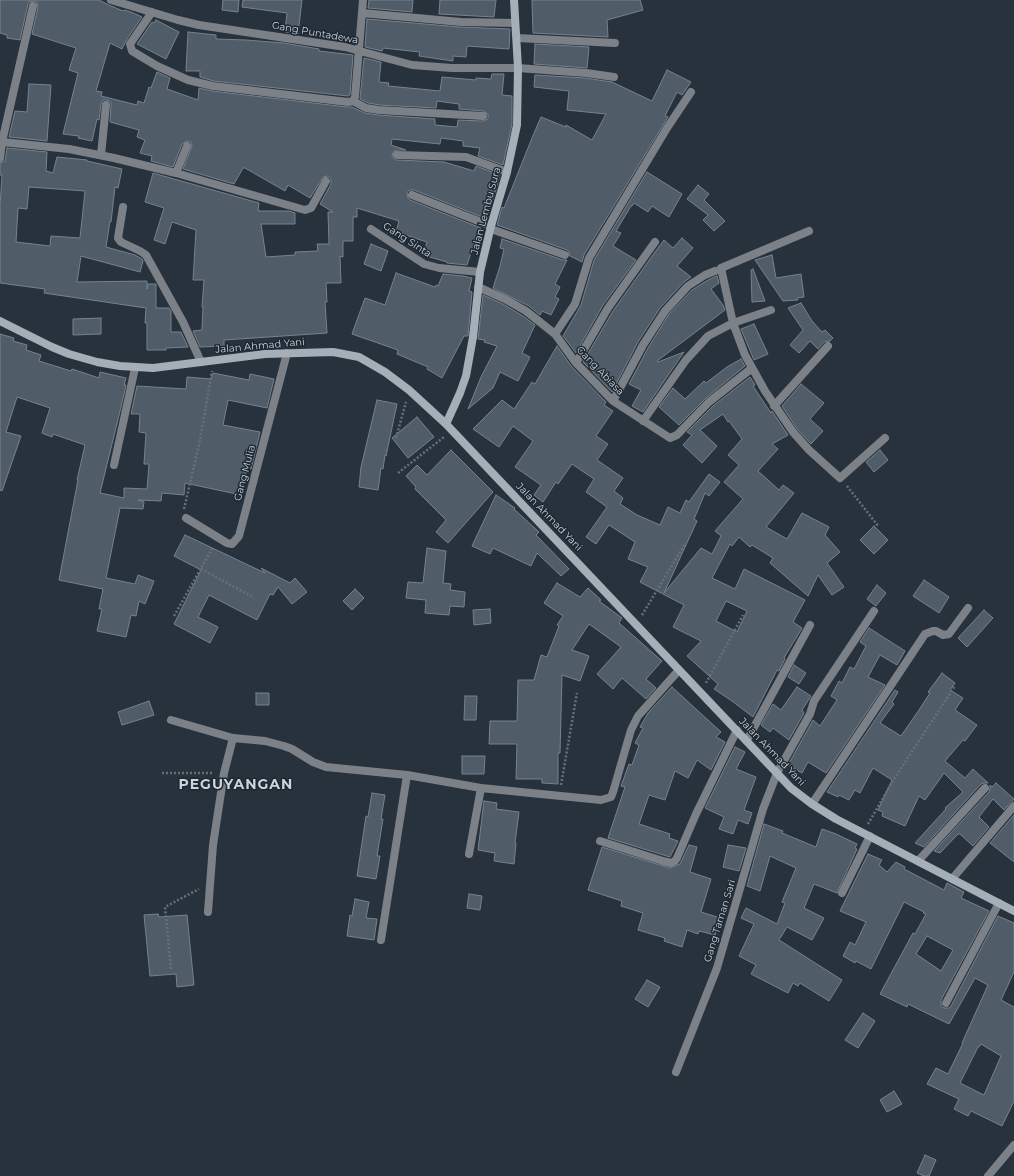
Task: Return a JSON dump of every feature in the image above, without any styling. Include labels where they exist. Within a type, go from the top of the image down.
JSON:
[{"type":"main road","name":"Jalan Lembu Sura","points":[[446,424],[460,394],[466,376],[473,337],[480,272],[507,172],[517,124],[518,68],[514,0]]},
{"type":"main road","name":"Jalan Ahmad Yani","points":[[0,321],[69,354],[97,362],[135,368],[153,368],[287,353],[333,352],[359,357],[385,372],[409,390],[452,430],[791,788],[812,804],[862,833],[1014,911]]},
{"type":"street","name":"Gang Puntadewa","points":[[111,0],[206,26],[345,47],[412,65],[426,67],[518,68],[614,76]]},
{"type":"street","points":[[353,101],[355,97],[362,0]]},
{"type":"street","points":[[0,158],[2,142],[33,6]]},
{"type":"street","points":[[152,12],[130,44],[132,51],[157,66],[188,80],[213,86],[343,102],[353,101],[362,106],[379,110],[483,116]]},
{"type":"street","points":[[362,13],[473,23],[516,23]]},
{"type":"street","points":[[517,38],[615,43]]},
{"type":"street","points":[[555,334],[575,304],[589,258],[667,128],[691,92]]},
{"type":"street","points":[[101,155],[106,105]]},
{"type":"street","points":[[2,142],[69,149],[101,155],[176,173],[305,210],[309,210],[311,208],[326,181]]},
{"type":"street","points":[[176,173],[187,146]]},
{"type":"street","points":[[397,155],[466,157],[507,172]]},
{"type":"street","points":[[412,196],[565,255]]},
{"type":"street","points":[[123,207],[118,238],[121,242],[146,255],[183,322],[201,362]]},
{"type":"street","name":"Gang Sinta","points":[[371,229],[424,264],[440,268],[480,272]]},
{"type":"street","points":[[809,231],[721,268],[733,323],[745,355],[774,406],[809,450],[840,478],[885,438]]},
{"type":"street","points":[[576,363],[590,336],[608,308],[655,242]]},
{"type":"street","points":[[613,401],[643,345],[665,311],[688,286],[705,275],[715,271]]},
{"type":"street","name":"Gang Abiasa","points":[[478,287],[518,306],[555,334],[576,363],[613,401],[667,437],[674,437],[677,435],[709,402],[752,368]]},
{"type":"street","points":[[643,421],[686,360],[708,336],[733,323],[771,310]]},
{"type":"street","points":[[774,406],[828,346]]},
{"type":"street","name":"Gang Mulia","points":[[186,518],[227,543],[232,544],[239,536],[287,353]]},
{"type":"street","points":[[114,465],[135,368]]},
{"type":"street","points":[[812,804],[925,634],[936,631],[943,635],[949,634],[968,608]]},
{"type":"street","name":"Gang Taman Sari","points":[[676,1072],[716,968],[763,809],[777,773],[810,714],[814,701],[874,611]]},
{"type":"street","points":[[746,740],[810,625]]},
{"type":"street","points":[[171,720],[233,738],[265,741],[292,748],[313,762],[326,767],[407,774],[481,788],[601,800],[611,797],[631,730],[638,716],[680,670]]},
{"type":"street","points":[[600,841],[663,861],[671,863],[675,861],[699,807],[737,730]]},
{"type":"street","points":[[208,912],[214,845],[224,773],[233,738]]},
{"type":"street","points":[[381,940],[407,774]]},
{"type":"street","points":[[469,854],[481,788]]},
{"type":"street","points":[[918,861],[985,788]]},
{"type":"street","points":[[952,879],[1014,806]]},
{"type":"street","points":[[842,893],[870,836]]},
{"type":"street","points":[[946,1003],[999,903]]},
{"type":"street","points":[[988,1176],[1014,1146]]},
{"type":"path","points":[[186,518],[184,514],[184,506],[200,440],[214,360]]},
{"type":"path","points":[[396,438],[409,390]]},
{"type":"path","points":[[398,473],[452,430]]},
{"type":"path","points":[[840,478],[879,527]]},
{"type":"path","points":[[174,616],[218,538]]},
{"type":"path","points":[[637,624],[685,544]]},
{"type":"path","points":[[200,569],[253,597]]},
{"type":"path","points":[[701,692],[743,615]]},
{"type":"path","points":[[862,833],[894,778],[955,686]]},
{"type":"path","points":[[559,797],[577,693]]},
{"type":"path","points":[[162,773],[224,773]]},
{"type":"path","points":[[171,969],[164,907],[210,883]]},
{"type":"building","points":[[0,0],[99,0],[123,11],[131,12],[142,17],[122,49],[110,43],[96,91],[102,92],[101,96],[137,105],[138,101],[144,103],[149,87],[151,88],[157,72],[170,78],[167,89],[198,100],[199,88],[212,91],[352,107],[365,113],[378,115],[435,119],[435,125],[457,127],[458,120],[483,121],[488,119],[488,114],[483,111],[459,109],[459,104],[437,101],[436,108],[380,105],[368,103],[360,99],[364,58],[381,62],[379,82],[389,83],[388,86],[440,91],[442,77],[476,80],[476,78],[491,79],[492,74],[504,74],[502,95],[512,96],[512,124],[503,165],[478,156],[480,148],[463,146],[463,141],[441,138],[440,144],[392,139],[391,145],[406,150],[397,150],[393,152],[392,157],[396,160],[444,162],[474,171],[476,166],[500,175],[487,219],[414,190],[409,190],[407,193],[410,200],[481,228],[467,265],[447,263],[423,255],[427,242],[396,232],[399,221],[357,208],[357,217],[353,217],[353,241],[343,241],[343,257],[340,256],[341,283],[326,283],[327,302],[325,302],[327,333],[224,340],[224,346],[200,347],[193,331],[202,330],[204,280],[193,280],[196,230],[172,222],[165,244],[154,240],[164,208],[145,202],[153,173],[259,203],[258,211],[289,211],[295,213],[295,224],[261,224],[266,257],[295,255],[295,252],[318,251],[317,244],[329,244],[328,212],[333,212],[320,204],[331,184],[331,179],[328,176],[323,177],[310,198],[288,185],[285,191],[245,168],[243,168],[234,184],[183,169],[192,146],[191,142],[187,141],[182,144],[173,167],[151,161],[152,156],[140,153],[145,140],[137,137],[139,130],[110,122],[111,102],[107,100],[103,100],[101,104],[99,120],[97,119],[92,141],[78,138],[79,136],[63,134],[78,73],[69,70],[76,48],[32,34],[38,7],[37,2],[34,1],[29,2],[28,4],[20,40],[7,38],[7,35],[0,33]]},
{"type":"building","points":[[223,0],[239,0],[238,12],[222,10]]},
{"type":"building","points":[[243,0],[302,0],[298,34],[285,32],[287,13],[242,7]]},
{"type":"building","points":[[369,0],[413,0],[412,12],[368,8]]},
{"type":"building","points":[[440,0],[496,0],[494,17],[439,14]]},
{"type":"building","points":[[532,0],[640,0],[643,10],[607,20],[608,37],[533,33]]},
{"type":"building","points":[[367,19],[460,27],[510,29],[509,49],[467,46],[466,57],[453,56],[453,61],[419,56],[420,52],[383,48],[382,51],[365,47]]},
{"type":"building","points":[[156,20],[179,32],[166,59],[137,44],[152,22],[154,23]]},
{"type":"building","points":[[188,32],[216,35],[216,39],[284,43],[319,49],[319,51],[353,55],[350,95],[214,81],[200,77],[200,71],[186,71]]},
{"type":"building","points":[[535,44],[589,47],[587,68],[534,64]]},
{"type":"building","points":[[667,70],[691,82],[682,95],[677,92],[665,116],[668,117],[584,255],[582,262],[570,256],[567,250],[497,225],[502,207],[504,208],[541,117],[566,127],[566,125],[592,140],[606,114],[567,110],[569,91],[534,87],[535,75],[585,78],[612,82],[652,101]]},
{"type":"building","points":[[29,84],[51,85],[47,141],[9,137],[15,111],[27,112]]},
{"type":"building","points":[[7,148],[47,152],[46,171],[53,173],[57,157],[87,160],[122,169],[118,188],[115,187],[111,222],[110,221],[106,247],[135,255],[142,259],[143,261],[140,272],[81,256],[77,282],[147,281],[147,289],[148,284],[156,284],[156,308],[169,308],[171,311],[171,332],[181,332],[188,347],[166,348],[166,350],[147,350],[147,323],[145,323],[146,308],[44,293],[45,289],[0,283],[0,206],[2,175],[0,175],[0,163],[5,161]],"holes":[[[29,187],[85,191],[80,238],[51,236],[50,246],[16,242],[18,208],[27,209]]]},
{"type":"building","points":[[647,172],[682,194],[669,217],[652,206],[648,212],[634,203],[631,206],[616,231],[621,233],[613,246],[636,260],[603,305],[576,353],[563,336],[581,305],[594,260]]},
{"type":"building","points":[[698,185],[709,194],[704,200],[725,221],[714,231],[703,220],[708,215],[687,199]]},
{"type":"building","points":[[682,238],[693,248],[677,266],[691,277],[684,282],[660,308],[638,342],[612,392],[583,362],[613,311],[664,240],[673,248]]},
{"type":"building","points":[[502,239],[563,260],[567,260],[555,284],[560,287],[555,297],[559,299],[551,315],[542,311],[540,315],[529,306],[493,288],[504,249],[500,248]]},
{"type":"building","points":[[371,244],[388,251],[381,271],[364,264]]},
{"type":"building","points":[[772,255],[776,278],[801,274],[804,297],[797,298],[798,300],[783,301],[755,260]]},
{"type":"building","points":[[753,269],[765,301],[752,302],[751,270]]},
{"type":"building","points":[[396,273],[435,287],[436,285],[438,286],[443,274],[472,278],[469,291],[472,292],[468,336],[464,336],[442,378],[427,369],[428,367],[397,354],[398,350],[352,334],[365,298],[385,305]]},
{"type":"building","points":[[717,276],[719,283],[711,289],[725,310],[657,361],[658,362],[684,352],[643,412],[632,406],[641,390],[629,384],[648,348],[669,314],[692,290]]},
{"type":"building","points":[[483,295],[503,304],[535,325],[522,353],[530,357],[518,381],[500,372],[493,388],[468,409],[481,377],[497,346],[484,342],[485,340],[478,339]]},
{"type":"building","points":[[801,303],[812,321],[822,332],[825,330],[833,338],[830,341],[824,342],[818,349],[810,341],[799,353],[790,345],[803,330],[788,308]]},
{"type":"building","points":[[101,318],[101,334],[73,335],[73,319]]},
{"type":"building","points":[[754,324],[768,354],[754,360],[741,329]]},
{"type":"building","points":[[0,334],[14,338],[13,341],[27,345],[26,350],[41,355],[39,361],[71,371],[72,369],[99,378],[100,372],[126,378],[124,385],[126,385],[100,493],[124,498],[124,488],[147,489],[149,464],[144,464],[146,433],[139,432],[140,414],[131,414],[137,386],[186,389],[187,377],[211,379],[213,373],[249,380],[250,374],[274,379],[267,408],[228,400],[223,425],[260,432],[251,469],[247,468],[241,495],[185,483],[184,495],[162,493],[161,501],[138,500],[144,502],[143,509],[120,508],[106,578],[135,584],[138,575],[154,581],[145,604],[139,601],[136,616],[131,615],[126,637],[97,631],[102,609],[99,609],[103,589],[59,580],[77,480],[85,445],[53,434],[52,437],[42,433],[50,408],[17,397],[6,432],[21,436],[2,491],[0,490]]},
{"type":"building","points":[[557,346],[572,367],[606,402],[604,405],[613,411],[596,436],[608,444],[597,460],[623,478],[614,491],[623,498],[620,504],[637,515],[660,525],[668,507],[680,513],[686,500],[689,502],[709,474],[720,482],[709,496],[705,493],[694,519],[697,521],[664,593],[701,548],[712,554],[721,536],[715,531],[743,499],[724,482],[739,465],[728,455],[742,439],[729,421],[728,422],[723,414],[700,430],[717,446],[702,463],[683,445],[692,435],[687,432],[713,406],[750,377],[755,385],[753,386],[788,435],[772,444],[778,449],[758,471],[779,490],[783,485],[794,493],[766,527],[787,539],[802,513],[829,527],[825,535],[840,552],[827,563],[844,587],[832,595],[818,575],[808,596],[770,563],[773,558],[752,545],[750,547],[739,537],[732,546],[730,544],[712,578],[735,589],[744,569],[805,600],[793,622],[802,628],[784,658],[785,659],[779,671],[777,670],[753,717],[714,689],[718,684],[687,656],[701,641],[673,627],[684,605],[640,582],[648,567],[628,559],[635,542],[609,525],[596,544],[586,537],[607,507],[586,492],[594,479],[572,464],[558,484],[556,482],[543,502],[534,495],[541,485],[515,467],[533,441],[513,426],[499,447],[473,429],[502,400],[514,409],[532,382],[535,384]],"holes":[[[726,601],[747,611],[737,632],[716,621]]]},
{"type":"building","points":[[741,359],[745,366],[706,398],[679,425],[659,407],[673,388],[685,399],[704,381],[706,383],[727,367]]},
{"type":"building","points":[[801,384],[824,403],[810,419],[823,431],[811,444],[797,429],[782,406]]},
{"type":"building","points":[[377,400],[397,404],[383,469],[381,468],[378,490],[359,487],[361,467]]},
{"type":"building","points":[[417,417],[434,437],[408,458],[392,438]]},
{"type":"building","points":[[451,450],[493,492],[448,543],[436,532],[446,520],[415,489],[416,487],[406,476],[417,465],[427,475]]},
{"type":"building","points":[[880,450],[888,460],[874,472],[866,462]]},
{"type":"building","points":[[496,495],[515,508],[514,509],[539,532],[536,535],[569,569],[561,576],[537,553],[531,566],[493,548],[490,554],[472,546]]},
{"type":"building","points":[[874,526],[888,540],[874,554],[860,540]]},
{"type":"building","points":[[185,535],[265,573],[261,568],[290,583],[295,578],[307,592],[292,604],[278,587],[273,595],[270,594],[257,620],[209,595],[198,617],[218,627],[210,643],[174,624],[201,570],[174,556]]},
{"type":"building","points":[[427,548],[446,551],[443,583],[451,584],[450,590],[465,592],[464,607],[450,606],[449,615],[425,613],[426,600],[406,598],[408,582],[423,583]]},
{"type":"building","points":[[924,580],[949,597],[939,613],[913,596]]},
{"type":"building","points":[[557,583],[580,597],[588,588],[601,600],[599,601],[622,618],[619,623],[662,661],[646,679],[656,688],[646,699],[622,678],[613,689],[597,674],[621,647],[589,624],[572,650],[589,656],[580,681],[562,675],[558,784],[542,783],[542,779],[516,779],[517,744],[489,744],[490,721],[517,721],[518,680],[534,680],[541,655],[547,657],[559,626],[557,625],[563,616],[544,603]]},
{"type":"building","points":[[877,585],[886,593],[876,606],[867,599]]},
{"type":"building","points":[[355,589],[364,598],[352,610],[343,601]]},
{"type":"building","points":[[490,609],[491,623],[474,625],[473,610]]},
{"type":"building","points":[[984,610],[993,618],[967,647],[958,638]]},
{"type":"building","points":[[869,628],[905,651],[897,665],[880,655],[868,677],[885,685],[826,773],[808,762],[802,773],[788,765],[813,720],[820,726],[837,700],[831,696],[839,681],[842,683],[850,667],[854,669],[866,646],[860,642]]},
{"type":"building","points":[[794,665],[806,673],[799,684],[788,677]]},
{"type":"building","points":[[942,673],[955,683],[950,690],[963,698],[955,710],[977,725],[965,741],[963,740],[945,761],[965,778],[973,769],[988,783],[981,784],[924,847],[915,843],[946,809],[945,808],[963,792],[944,773],[925,800],[919,796],[905,826],[882,816],[883,812],[878,810],[892,780],[873,768],[860,793],[855,790],[849,800],[839,795],[838,797],[827,792],[895,690],[898,692],[892,702],[894,704],[880,723],[901,736],[930,693],[928,692]]},
{"type":"building","points":[[672,687],[721,732],[716,737],[725,742],[711,770],[697,760],[688,778],[675,771],[665,800],[649,795],[639,824],[670,834],[669,838],[678,841],[670,857],[608,838],[625,787],[621,786],[629,764],[632,765],[639,745],[635,743],[643,728],[640,727],[648,713]]},
{"type":"building","points":[[797,687],[811,696],[802,710],[804,713],[789,740],[773,728],[770,732],[761,725],[773,704],[781,710]]},
{"type":"building","points":[[256,693],[269,693],[269,705],[256,705]]},
{"type":"building","points":[[465,696],[477,696],[476,720],[464,720]]},
{"type":"building","points":[[149,701],[154,715],[122,725],[118,712]]},
{"type":"building","points":[[735,747],[745,752],[736,769],[756,777],[744,810],[752,813],[748,824],[738,820],[733,834],[719,829],[724,817],[705,808]]},
{"type":"building","points":[[462,756],[485,756],[484,774],[462,774]]},
{"type":"building","points":[[996,783],[1014,799],[1004,810],[993,799],[979,817],[989,827],[973,846],[960,834],[958,834],[940,853],[934,851],[989,792],[990,785],[992,787]]},
{"type":"building","points":[[372,793],[385,795],[377,856],[380,856],[376,879],[357,876],[366,816],[368,817]]},
{"type":"building","points":[[484,801],[497,803],[496,809],[519,812],[514,864],[494,861],[495,853],[478,850]]},
{"type":"building","points":[[1014,815],[1014,862],[990,843]]},
{"type":"building","points":[[764,824],[783,831],[782,833],[816,847],[822,829],[857,844],[855,848],[857,849],[837,893],[814,884],[804,908],[824,918],[812,940],[787,927],[779,940],[842,980],[829,1001],[800,983],[798,986],[793,983],[788,993],[751,974],[756,965],[739,956],[754,924],[741,918],[746,908],[777,924],[785,903],[782,902],[796,868],[770,856],[760,891],[747,886]]},
{"type":"building","points":[[689,845],[697,847],[690,872],[711,879],[701,912],[720,918],[715,935],[699,931],[698,934],[687,930],[682,947],[664,941],[665,938],[638,930],[643,913],[621,906],[622,901],[588,890],[602,847],[670,868],[680,864]]},
{"type":"building","points":[[728,845],[746,848],[739,871],[723,867]]},
{"type":"building","points":[[868,854],[882,860],[879,865],[887,872],[896,862],[905,867],[904,869],[944,890],[947,883],[964,892],[961,898],[989,911],[941,1000],[941,1006],[944,1008],[949,1008],[951,1006],[998,916],[1014,923],[1014,972],[1001,1000],[1014,1007],[1014,1101],[1002,1126],[971,1111],[968,1116],[954,1109],[959,1099],[927,1084],[936,1068],[948,1074],[988,985],[975,978],[949,1024],[908,1004],[907,1007],[880,994],[913,933],[915,934],[926,914],[904,902],[871,969],[856,961],[855,963],[843,956],[850,942],[855,945],[866,922],[840,911]],"holes":[[[927,936],[953,950],[941,971],[916,954]],[[981,1044],[1001,1056],[984,1095],[960,1083],[978,1047]]]},
{"type":"building","points":[[469,894],[482,896],[480,910],[467,908]]},
{"type":"building","points":[[355,899],[369,902],[366,918],[377,919],[374,940],[347,936],[350,915],[352,916]]},
{"type":"building","points":[[158,914],[159,917],[187,915],[194,985],[177,987],[176,974],[150,976],[144,915]]},
{"type":"building","points":[[647,980],[660,987],[648,1007],[635,999]]},
{"type":"building","points":[[863,1013],[875,1021],[858,1048],[845,1040]]},
{"type":"building","points":[[894,1091],[902,1104],[887,1112],[880,1100]]},
{"type":"building","points":[[925,1155],[936,1160],[929,1176],[924,1176],[917,1173]]},
{"type":"district","name":"PEGUYANGAN","points":[[236,785]]}]
